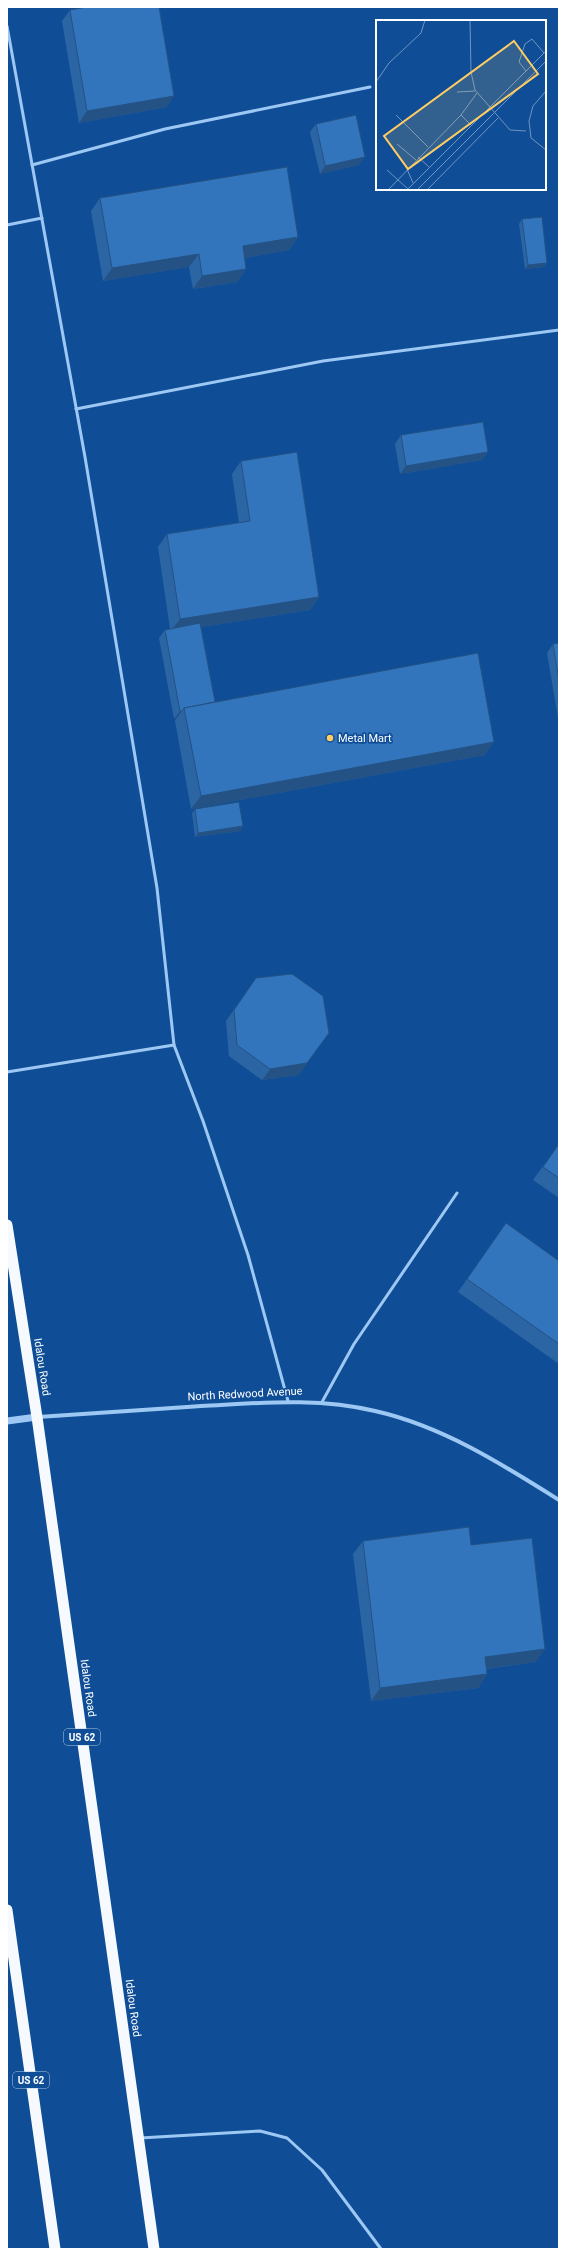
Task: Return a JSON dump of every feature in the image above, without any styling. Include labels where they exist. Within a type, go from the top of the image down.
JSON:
[{"type":"highway","name":"Idalou Road","points":[[7,1225],[37,1417],[154,2249]]},
{"type":"highway","name":"US 62","points":[[7,1910],[55,2249]]},
{"type":"street","name":"North Redwood Avenue","points":[[7,1420],[288,1401],[322,1402],[376,1411],[429,1428],[504,1466],[559,1500]]},
{"type":"lane","points":[[7,26],[76,409],[157,888],[174,1045],[203,1121],[248,1255],[288,1401]]},
{"type":"lane","points":[[32,165],[166,130],[370,87]]},
{"type":"lane","points":[[7,225],[42,218]]},
{"type":"lane","points":[[76,409],[323,361],[559,330]]},
{"type":"lane","points":[[7,1072],[174,1045]]},
{"type":"lane","points":[[322,1402],[354,1344],[457,1193]]},
{"type":"lane","points":[[138,2138],[260,2131],[287,2138],[322,2170],[381,2249]]},
{"type":"building","points":[[87,7],[159,7],[174,96],[87,111],[70,10]]},
{"type":"building","points":[[356,115],[365,157],[325,166],[316,124]]},
{"type":"building","points":[[287,167],[298,237],[243,246],[246,269],[202,276],[199,254],[112,268],[100,198]]},
{"type":"building","points":[[542,217],[547,263],[528,265],[522,219]]},
{"type":"building","points":[[483,422],[488,452],[406,466],[401,435]]},
{"type":"building","points":[[297,452],[319,597],[180,619],[167,534],[250,521],[241,461]]},
{"type":"building","points":[[200,623],[215,702],[184,708],[180,711],[165,630]]},
{"type":"building","points":[[559,643],[559,680],[553,644]]},
{"type":"building","name":"Metal Mart","points":[[478,653],[494,742],[201,796],[184,708]]},
{"type":"building","points":[[239,802],[243,826],[198,833],[195,809]]},
{"type":"building","points":[[292,974],[323,996],[329,1033],[307,1063],[270,1069],[237,1045],[234,1010],[256,978]]},
{"type":"building","points":[[559,1144],[559,1178],[543,1167]]},
{"type":"building","points":[[506,1223],[559,1261],[559,1344],[467,1279]]},
{"type":"building","points":[[469,1527],[471,1545],[532,1538],[545,1649],[485,1657],[487,1674],[380,1688],[363,1541]]},
{"type":"place","name":"Metal Mart","points":[[330,738]]}]
